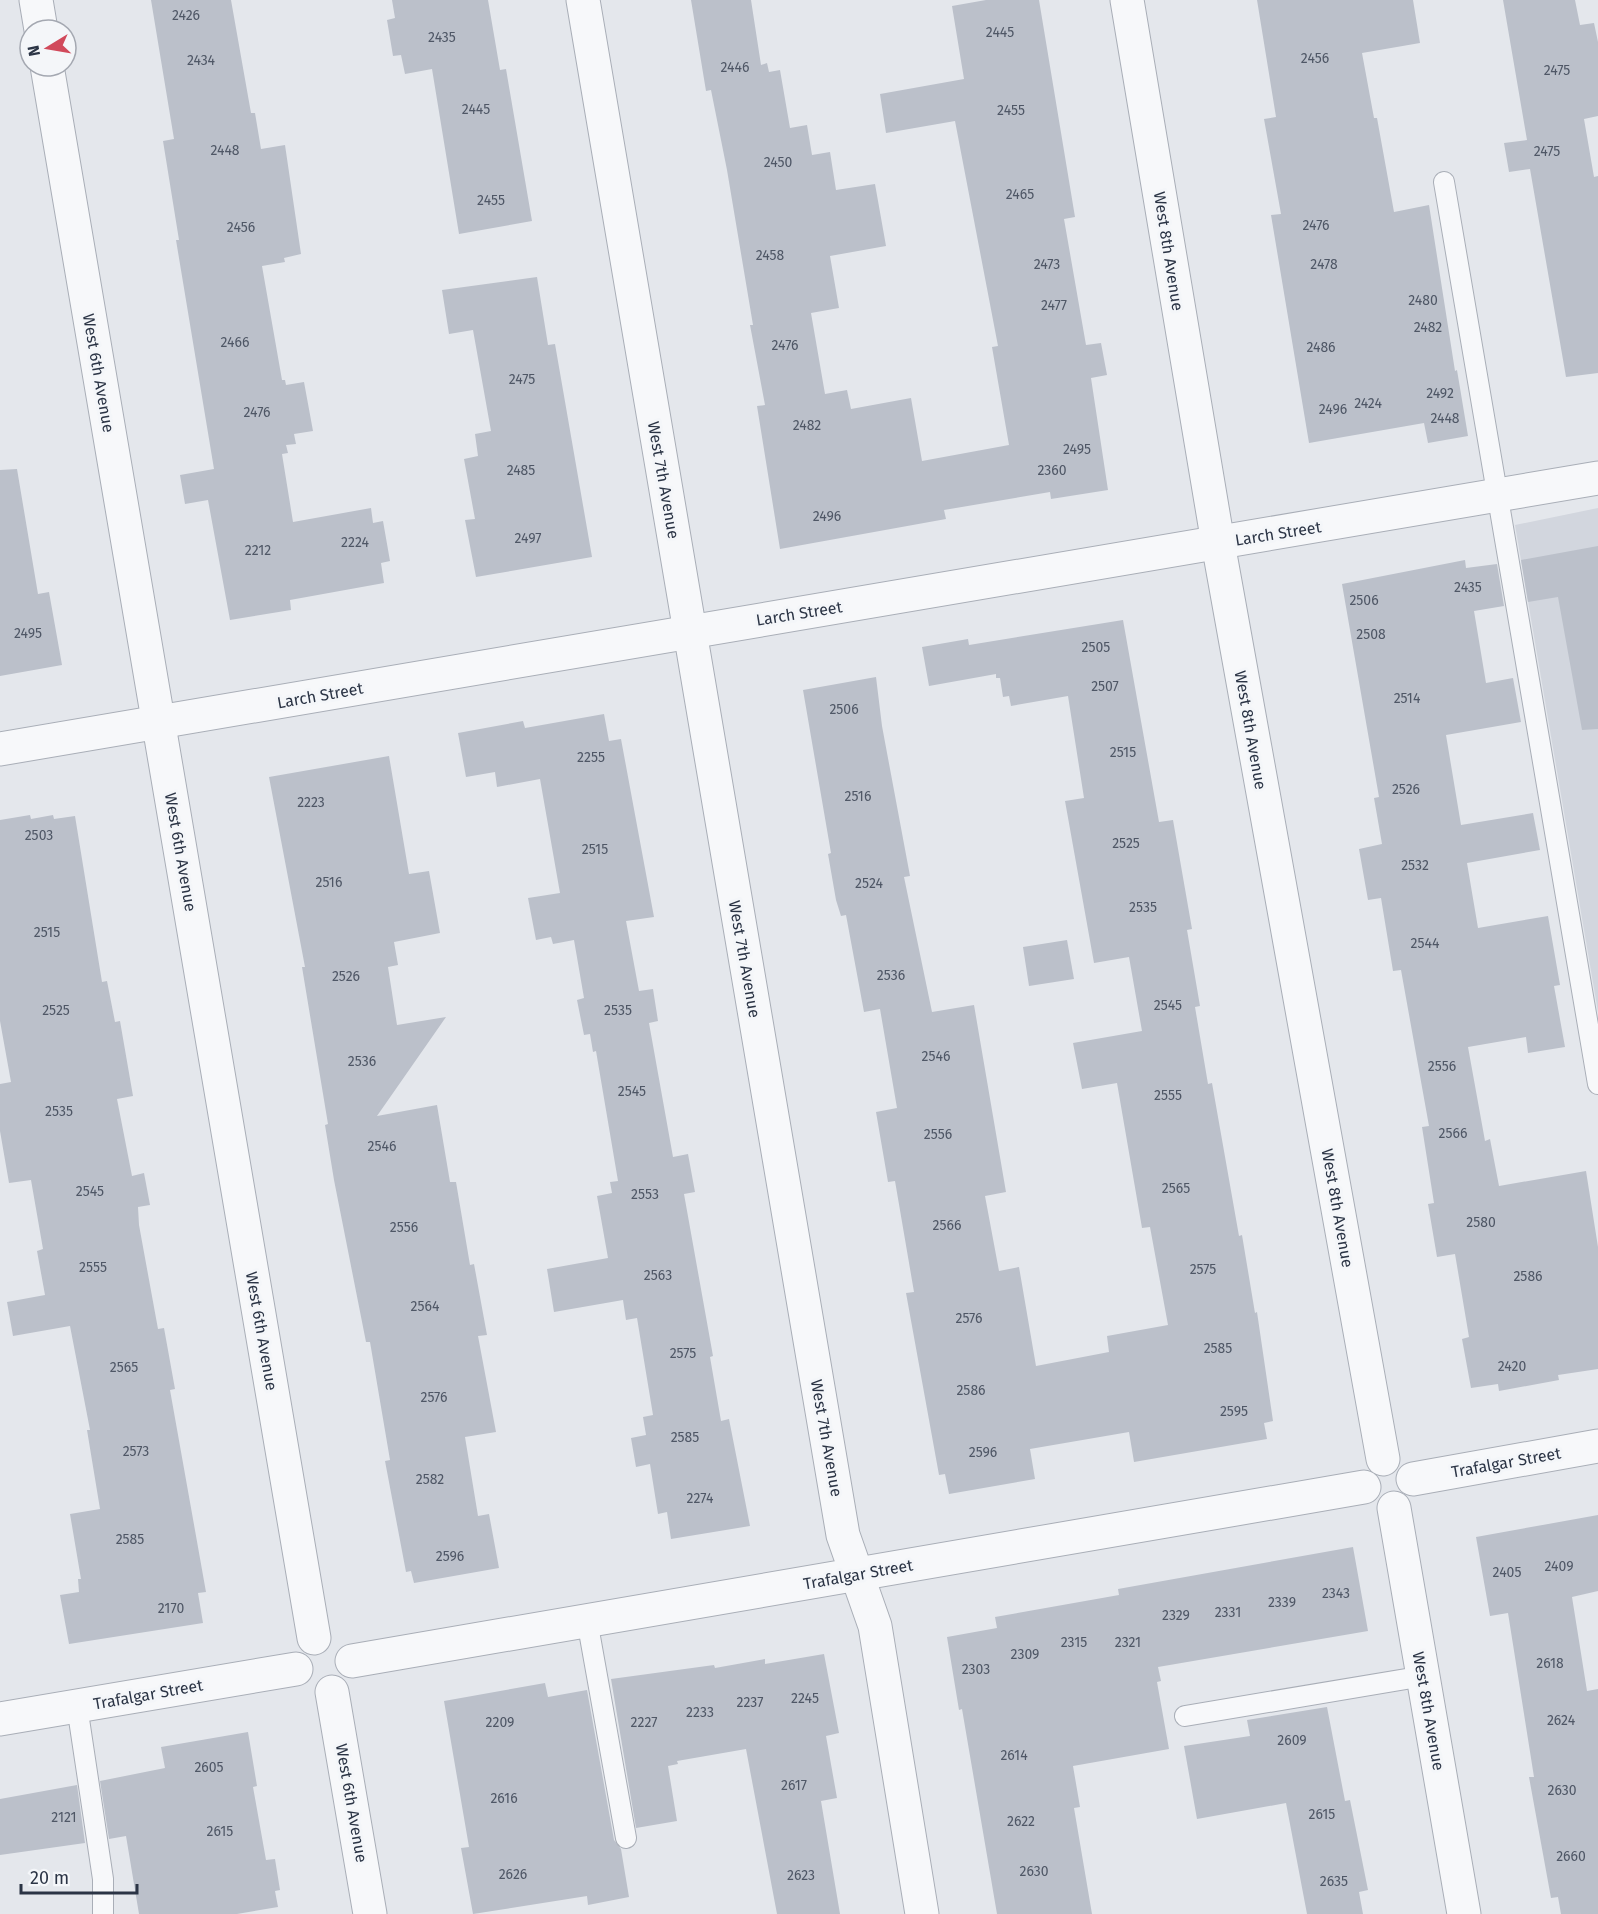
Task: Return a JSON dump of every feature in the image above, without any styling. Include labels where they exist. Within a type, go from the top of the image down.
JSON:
[{"type":"street","points":[[36,0],[39,18]]},
{"type":"street","name":"West 7th Avenue","points":[[583,0],[843,1535],[875,1626],[922,1914]]},
{"type":"street","name":"West 8th Avenue","points":[[1127,0],[1218,543],[1383,1459]]},
{"type":"street","name":"West 6th Avenue","points":[[49,78],[314,1638]]},
{"type":"street","name":"Larch Street","points":[[0,749],[1598,478]]},
{"type":"street","name":"Trafalgar Street","points":[[1413,1479],[1598,1446]]},
{"type":"street","points":[[1383,1459],[1399,1460],[1406,1465],[1413,1479],[1412,1494],[1401,1505],[1394,1508],[1378,1506],[1371,1502],[1364,1487],[1364,1479],[1370,1466],[1383,1459]]},
{"type":"street","name":"Trafalgar Street","points":[[352,1661],[1364,1487]]},
{"type":"street","name":"West 8th Avenue","points":[[1394,1508],[1464,1914]]},
{"type":"street","points":[[322,1636],[339,1640],[350,1653],[352,1661],[350,1677],[339,1689],[332,1692],[313,1691],[305,1686],[296,1669],[300,1650],[314,1638],[322,1636]]},
{"type":"street","name":"Trafalgar Street","points":[[0,1719],[296,1669]]},
{"type":"street","name":"West 6th Avenue","points":[[332,1692],[370,1914]]},
{"type":"lane","points":[[1444,182],[1598,1084]]},
{"type":"lane","points":[[587,1620],[626,1838]]},
{"type":"lane","points":[[1185,1716],[1424,1676]]},
{"type":"lane","points":[[77,1706],[103,1878],[103,1914]]},
{"type":"shaded area","points":[[1598,508],[1598,1012],[1515,525]]},
{"type":"building","points":[[151,0],[231,0],[251,113],[255,113],[261,149],[285,145],[301,254],[284,258],[285,262],[262,266],[282,380],[285,380],[286,385],[304,382],[313,431],[294,434],[296,444],[286,445],[288,453],[282,454],[293,522],[371,508],[373,523],[383,521],[390,561],[381,563],[384,583],[290,600],[291,610],[230,620],[208,500],[185,504],[180,475],[214,469],[176,240],[179,240],[163,141],[174,139]]},
{"type":"building","points":[[392,0],[488,0],[500,70],[506,69],[532,221],[459,234],[432,69],[405,74],[401,55],[393,56],[387,20],[395,18]]},
{"type":"building","points":[[691,0],[751,0],[761,65],[767,63],[769,72],[780,70],[790,128],[807,125],[812,155],[830,152],[836,190],[875,184],[886,246],[830,256],[839,308],[811,313],[825,394],[847,390],[851,409],[911,398],[922,461],[1009,445],[992,347],[998,346],[955,121],[886,133],[880,94],[964,79],[952,6],[986,0],[1039,0],[1075,217],[1064,219],[1086,345],[1101,343],[1107,375],[1091,378],[1108,490],[1051,499],[1050,492],[944,510],[946,519],[780,549],[757,406],[765,405],[750,325],[753,325],[727,170],[711,90],[706,91]]},
{"type":"building","points":[[1257,0],[1413,0],[1420,43],[1362,53],[1374,118],[1377,118],[1394,212],[1429,205],[1455,371],[1457,370],[1468,436],[1428,443],[1424,423],[1309,443],[1271,215],[1281,214],[1264,119],[1276,117]]},
{"type":"building","points":[[1503,0],[1575,0],[1580,25],[1594,23],[1598,42],[1598,116],[1584,119],[1594,177],[1598,176],[1598,373],[1566,377],[1530,169],[1509,172],[1504,143],[1527,140]]},
{"type":"building","points":[[537,277],[548,345],[555,344],[592,557],[476,577],[465,520],[475,519],[464,459],[478,456],[475,434],[491,431],[473,330],[449,334],[442,290]]},
{"type":"building","points":[[17,469],[38,594],[49,592],[62,665],[0,676],[0,470]]},
{"type":"building","points":[[1598,546],[1598,729],[1582,730],[1558,597],[1528,602],[1521,560]]},
{"type":"building","points":[[1465,560],[1466,568],[1497,564],[1504,606],[1474,611],[1486,683],[1513,678],[1521,722],[1446,735],[1461,825],[1533,813],[1540,850],[1467,863],[1478,928],[1548,916],[1560,985],[1554,986],[1565,1047],[1528,1053],[1526,1037],[1468,1047],[1485,1141],[1490,1139],[1499,1186],[1586,1171],[1598,1247],[1598,1369],[1558,1375],[1559,1380],[1499,1391],[1498,1384],[1471,1388],[1462,1339],[1469,1337],[1455,1254],[1437,1257],[1428,1204],[1434,1203],[1422,1127],[1429,1126],[1401,970],[1393,971],[1381,898],[1368,900],[1359,849],[1382,844],[1374,798],[1379,797],[1342,584]]},
{"type":"building","points":[[1123,620],[1159,822],[1173,820],[1192,929],[1187,930],[1200,1006],[1195,1007],[1208,1084],[1212,1083],[1239,1236],[1242,1235],[1255,1313],[1257,1312],[1273,1421],[1264,1423],[1267,1439],[1134,1462],[1129,1432],[1030,1449],[1035,1479],[949,1494],[945,1474],[939,1475],[906,1293],[914,1292],[895,1181],[888,1182],[876,1112],[897,1108],[880,1009],[864,1012],[846,915],[841,916],[836,900],[828,854],[831,853],[803,690],[876,677],[882,726],[910,876],[904,877],[932,1012],[974,1005],[1006,1192],[985,1196],[999,1271],[1019,1267],[1036,1366],[1109,1352],[1107,1336],[1168,1325],[1150,1227],[1142,1228],[1117,1083],[1082,1089],[1073,1043],[1142,1031],[1129,957],[1094,963],[1065,801],[1084,798],[1068,696],[1011,706],[1009,696],[1003,697],[1000,678],[996,678],[996,674],[929,686],[922,647],[968,639],[969,645]]},
{"type":"building","points":[[604,714],[609,741],[621,739],[654,917],[626,921],[639,991],[653,989],[658,1021],[649,1023],[673,1157],[688,1154],[695,1192],[684,1194],[713,1356],[710,1357],[721,1421],[729,1419],[750,1526],[671,1539],[667,1512],[658,1514],[650,1464],[636,1467],[631,1438],[646,1435],[643,1417],[653,1415],[637,1318],[626,1320],[623,1300],[554,1312],[547,1269],[608,1258],[597,1196],[612,1193],[610,1182],[618,1181],[596,1051],[593,1052],[590,1034],[584,1035],[577,1000],[584,998],[574,940],[553,944],[551,937],[536,940],[528,898],[560,893],[540,779],[497,787],[495,772],[466,777],[458,733],[523,721],[525,728]]},
{"type":"building","points":[[389,756],[409,874],[429,871],[440,933],[394,942],[398,965],[388,967],[397,1025],[446,1017],[377,1116],[437,1105],[450,1182],[456,1182],[470,1265],[474,1264],[487,1335],[478,1336],[496,1432],[465,1437],[478,1516],[489,1514],[499,1568],[414,1583],[411,1571],[406,1572],[385,1461],[390,1460],[370,1342],[366,1342],[334,1180],[325,1125],[328,1124],[302,967],[305,967],[269,777]]},
{"type":"building","points":[[30,815],[31,819],[53,815],[54,819],[75,816],[102,982],[107,981],[115,1022],[120,1021],[133,1096],[117,1099],[132,1176],[144,1173],[150,1205],[138,1207],[139,1225],[158,1329],[164,1328],[175,1389],[170,1390],[206,1592],[198,1593],[203,1623],[69,1644],[60,1595],[79,1592],[78,1579],[81,1579],[70,1514],[100,1509],[87,1430],[90,1430],[70,1326],[13,1336],[7,1302],[45,1295],[37,1251],[43,1249],[31,1180],[9,1183],[0,1131],[0,1084],[11,1082],[0,1021],[0,820]]},
{"type":"building","points":[[1067,940],[1074,979],[1029,986],[1023,947]]},
{"type":"building","points":[[1598,1515],[1598,1591],[1572,1597],[1587,1691],[1598,1689],[1598,1914],[1561,1914],[1558,1897],[1551,1898],[1529,1777],[1534,1777],[1508,1613],[1490,1616],[1476,1537]]},
{"type":"building","points":[[1353,1547],[1368,1631],[1158,1667],[1161,1681],[1157,1682],[1169,1749],[1073,1766],[1080,1807],[1074,1808],[1092,1914],[997,1914],[962,1709],[959,1710],[947,1637],[997,1628],[995,1617],[1119,1595],[1118,1589]]},
{"type":"building","points":[[824,1654],[839,1733],[826,1736],[837,1798],[821,1801],[840,1914],[777,1914],[746,1749],[677,1761],[678,1764],[668,1766],[677,1821],[636,1828],[611,1679],[714,1665],[715,1668],[765,1659],[765,1664]]},
{"type":"building","points":[[545,1683],[548,1697],[587,1690],[614,1840],[621,1849],[629,1897],[588,1905],[587,1896],[473,1914],[461,1848],[469,1847],[444,1701]]},
{"type":"building","points":[[1327,1707],[1345,1801],[1350,1800],[1368,1890],[1359,1892],[1363,1914],[1307,1914],[1286,1803],[1197,1819],[1184,1746],[1250,1736],[1247,1720]]},
{"type":"building","points":[[248,1732],[257,1786],[253,1787],[266,1860],[275,1859],[280,1890],[275,1891],[278,1907],[237,1914],[139,1914],[126,1836],[109,1839],[100,1781],[165,1768],[161,1747]]},
{"type":"building","points":[[77,1785],[85,1843],[0,1855],[0,1799]]}]
